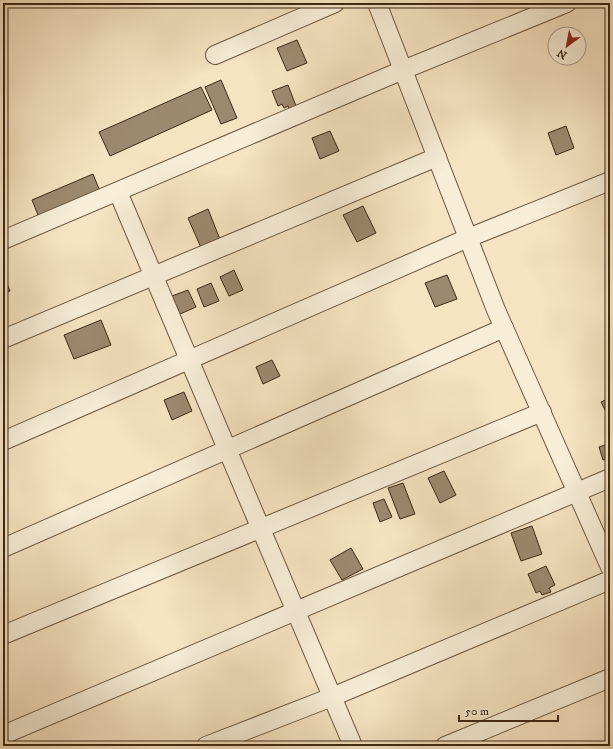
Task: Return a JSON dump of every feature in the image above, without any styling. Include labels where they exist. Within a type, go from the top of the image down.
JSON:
[{"type":"street","points":[[215,55],[335,3]]},
{"type":"street","points":[[378,3],[504,328],[610,567]]},
{"type":"street","points":[[3,240],[403,70],[567,3]]},
{"type":"street","points":[[3,339],[437,157]]},
{"type":"street","points":[[3,441],[468,238],[610,181]]},
{"type":"street","points":[[118,192],[353,746]]},
{"type":"street","points":[[3,548],[504,328]]},
{"type":"street","points":[[3,635],[542,412]]},
{"type":"street","points":[[3,735],[610,478]]},
{"type":"street","points":[[206,746],[332,697],[610,580]]},
{"type":"street","points":[[445,746],[610,678]]},
{"type":"building","points":[[297,40],[307,63],[287,71],[277,48]]},
{"type":"building","points":[[221,80],[237,118],[221,124],[205,87]]},
{"type":"building","points":[[288,85],[296,106],[289,109],[288,106],[284,108],[282,104],[278,106],[272,91]]},
{"type":"building","points":[[201,87],[212,110],[110,156],[99,132]]},
{"type":"building","points":[[566,126],[574,148],[556,155],[548,133]]},
{"type":"building","points":[[330,131],[339,151],[320,159],[312,138]]},
{"type":"building","points":[[93,174],[101,194],[40,220],[32,200]]},
{"type":"building","points":[[363,206],[376,233],[357,242],[343,215]]},
{"type":"building","points":[[208,209],[221,242],[202,250],[188,218]]},
{"type":"building","points":[[234,270],[243,290],[229,296],[220,277]]},
{"type":"building","points":[[3,273],[10,291],[3,294]]},
{"type":"building","points":[[447,275],[457,299],[435,307],[425,283]]},
{"type":"building","points":[[211,283],[219,301],[204,307],[197,289]]},
{"type":"building","points":[[188,290],[196,307],[180,314],[172,296]]},
{"type":"building","points":[[101,320],[111,345],[74,359],[64,335]]},
{"type":"building","points":[[272,360],[280,376],[263,384],[256,367]]},
{"type":"building","points":[[184,392],[192,411],[172,420],[164,400]]},
{"type":"building","points":[[610,398],[610,420],[601,402]]},
{"type":"building","points":[[610,443],[610,458],[603,460],[599,447]]},
{"type":"building","points":[[444,471],[456,495],[440,503],[428,478]]},
{"type":"building","points":[[403,483],[415,514],[400,519],[388,488]]},
{"type":"building","points":[[384,499],[392,517],[380,522],[373,503]]},
{"type":"building","points":[[532,526],[542,554],[521,561],[511,533]]},
{"type":"building","points":[[351,548],[363,569],[342,580],[330,560]]},
{"type":"building","points":[[546,566],[555,585],[549,588],[551,592],[542,595],[540,591],[536,593],[528,574]]}]
